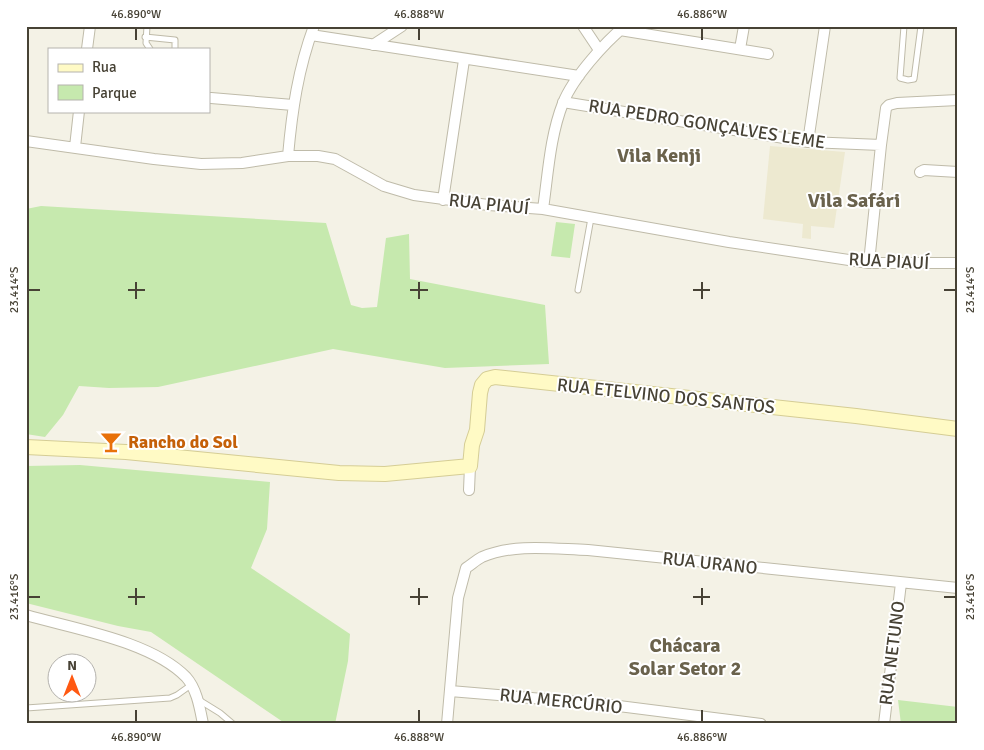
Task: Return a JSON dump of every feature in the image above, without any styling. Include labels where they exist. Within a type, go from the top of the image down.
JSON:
[{"type":"street","points":[[87,48],[90,26]]},
{"type":"street","points":[[372,45],[402,26]]},
{"type":"street","points":[[583,26],[599,50]]},
{"type":"street","points":[[740,49],[744,26]]},
{"type":"street","points":[[808,142],[825,26]]},
{"type":"street","points":[[543,209],[556,128],[563,102],[579,76],[599,50],[623,28],[768,54]]},
{"type":"street","points":[[288,156],[293,104],[298,78],[312,31],[372,45],[579,76]]},
{"type":"street","points":[[443,200],[464,60]]},
{"type":"street","points":[[211,98],[293,104]]},
{"type":"street","points":[[869,263],[885,112],[889,105],[897,102],[958,100]]},
{"type":"street","name":"RUA PEDRO GONÇALVES LEME","points":[[563,102],[808,142],[881,145]]},
{"type":"street","points":[[75,147],[79,112]]},
{"type":"street","name":"RUA PIAUÍ","points":[[26,141],[201,164],[242,163],[288,156],[318,156],[335,159],[384,186],[414,195],[443,200],[488,206],[543,209],[729,242],[869,263],[958,263]]},
{"type":"street","points":[[920,172],[924,170],[958,172]]},
{"type":"street","name":"RUA ETELVINO DOS SANTOS","points":[[469,490],[472,445],[477,430],[480,393],[482,385],[487,379],[495,377],[856,416],[958,429]]},
{"type":"street","points":[[26,447],[126,452],[339,474],[385,474],[470,466]]},
{"type":"street","name":"RUA URANO","points":[[450,691],[458,598],[466,568],[482,558],[502,552],[533,548],[588,550],[958,588]]},
{"type":"street","name":"RUA NETUNO","points":[[884,724],[901,583]]},
{"type":"street","points":[[26,615],[125,643],[150,652],[170,664],[186,678],[190,685],[197,699],[203,724]]},
{"type":"street","points":[[447,724],[450,691]]},
{"type":"street","name":"RUA MERCÚRIO","points":[[450,691],[602,704],[761,724]]},
{"type":"lane","points":[[148,26],[145,37],[149,48]]},
{"type":"lane","points":[[904,26],[900,78],[908,80],[914,79],[921,26]]},
{"type":"lane","points":[[145,37],[175,40],[175,48]]},
{"type":"lane","points":[[578,290],[591,218]]},
{"type":"lane","points":[[26,708],[170,698],[190,685]]},
{"type":"lane","points":[[197,699],[220,713],[233,724]]},
{"type":"shaded area","points":[[770,146],[845,152],[834,228],[811,226],[811,239],[802,238],[803,224],[763,219]]},
{"type":"green space","points":[[41,206],[326,223],[351,305],[362,308],[377,307],[386,238],[409,234],[410,279],[545,305],[549,364],[445,368],[333,349],[158,387],[109,388],[79,386],[63,415],[45,437],[26,434],[26,209]]},
{"type":"green space","points":[[556,222],[575,224],[570,258],[551,256]]},
{"type":"green space","points":[[80,465],[270,482],[267,529],[251,568],[350,634],[348,661],[335,724],[286,724],[151,632],[118,626],[26,603],[26,466]]},
{"type":"green space","points":[[898,700],[958,707],[958,724],[901,724]]},
{"type":"place","name":"Rancho do Sol","points":[[111,442]]},
{"type":"district","name":"Vila Kenji","points":[[659,155]]},
{"type":"district","name":"Vila Safári","points":[[854,200]]},
{"type":"district","name":"Chácara Solar Setor 2","points":[[685,656]]}]
